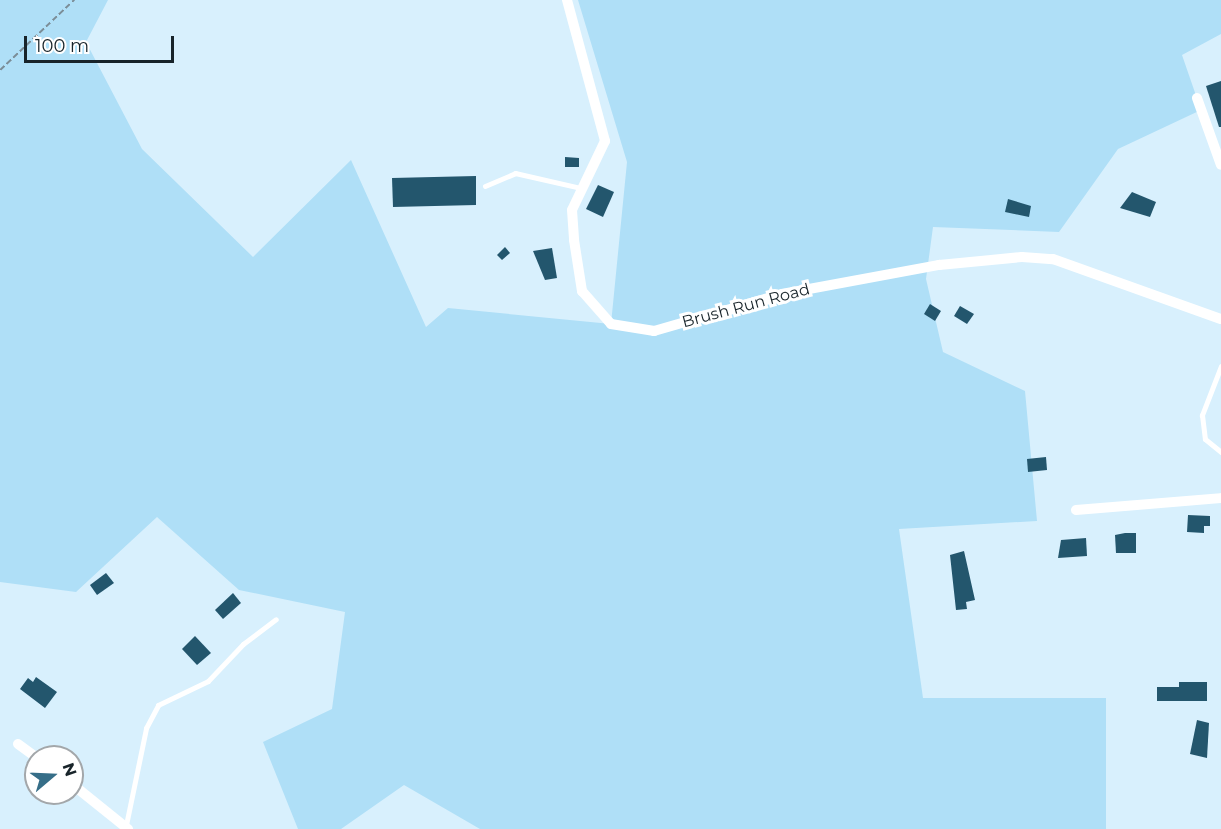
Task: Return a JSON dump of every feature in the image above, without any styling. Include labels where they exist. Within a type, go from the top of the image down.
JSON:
[{"type":"street","name":"Brush Run Road","points":[[567,0],[605,141],[580,188],[572,210],[582,291],[611,324],[630,331],[654,332],[782,294],[939,265],[1022,257],[1053,259],[1221,319]]},
{"type":"street","points":[[1197,98],[1221,165]]},
{"type":"street","points":[[1076,510],[1221,498]]},
{"type":"street","points":[[18,744],[24,748]]},
{"type":"street","points":[[84,794],[126,828]]},
{"type":"lane","points":[[485,186],[515,173],[580,188]]},
{"type":"lane","points":[[1221,366],[1204,401],[1202,422],[1209,447],[1221,452]]},
{"type":"lane","points":[[126,828],[146,729],[158,705],[208,681],[243,644],[276,619]]},
{"type":"path","points":[[0,70],[74,0]]},
{"type":"shaded area","points":[[0,0],[108,0],[86,42],[142,149],[253,257],[351,160],[426,327],[448,308],[611,324],[627,162],[578,0],[1221,0],[1221,34],[1182,55],[1201,110],[1118,149],[1059,232],[933,227],[926,279],[943,352],[1025,391],[1037,521],[899,529],[923,698],[1106,698],[1106,829],[480,829],[404,785],[341,829],[298,829],[263,742],[332,709],[345,612],[239,590],[157,517],[76,592],[0,582]]},
{"type":"building","points":[[1221,81],[1221,127],[1219,127],[1206,86]]},
{"type":"building","points":[[565,157],[579,158],[579,167],[565,167]]},
{"type":"building","points":[[476,176],[476,205],[393,207],[392,178]]},
{"type":"building","points":[[598,185],[614,192],[603,217],[586,209]]},
{"type":"building","points":[[1132,192],[1156,202],[1150,217],[1120,208]]},
{"type":"building","points":[[1008,199],[1031,206],[1029,217],[1005,212]]},
{"type":"building","points":[[505,247],[510,253],[502,260],[497,255]]},
{"type":"building","points":[[552,248],[557,278],[545,280],[533,251]]},
{"type":"building","points":[[930,304],[941,311],[935,321],[924,314]]},
{"type":"building","points":[[960,306],[974,314],[967,324],[954,316]]},
{"type":"building","points":[[1046,457],[1047,470],[1028,472],[1027,459]]},
{"type":"building","points":[[1188,515],[1210,516],[1210,526],[1204,526],[1204,533],[1187,532]]},
{"type":"building","points":[[1136,533],[1136,553],[1116,553],[1115,535]]},
{"type":"building","points":[[1086,538],[1087,556],[1058,558],[1061,540]]},
{"type":"building","points":[[964,551],[975,600],[966,602],[967,609],[956,610],[950,555]]},
{"type":"building","points":[[106,573],[114,583],[97,595],[90,585]]},
{"type":"building","points":[[233,593],[241,603],[223,619],[215,610]]},
{"type":"building","points":[[195,636],[211,653],[197,665],[182,649]]},
{"type":"building","points":[[36,677],[57,692],[45,708],[20,689],[28,678],[33,682]]},
{"type":"building","points":[[1179,682],[1207,682],[1207,701],[1157,701],[1157,687],[1179,687]]},
{"type":"building","points":[[1197,720],[1209,723],[1207,758],[1190,754]]}]
